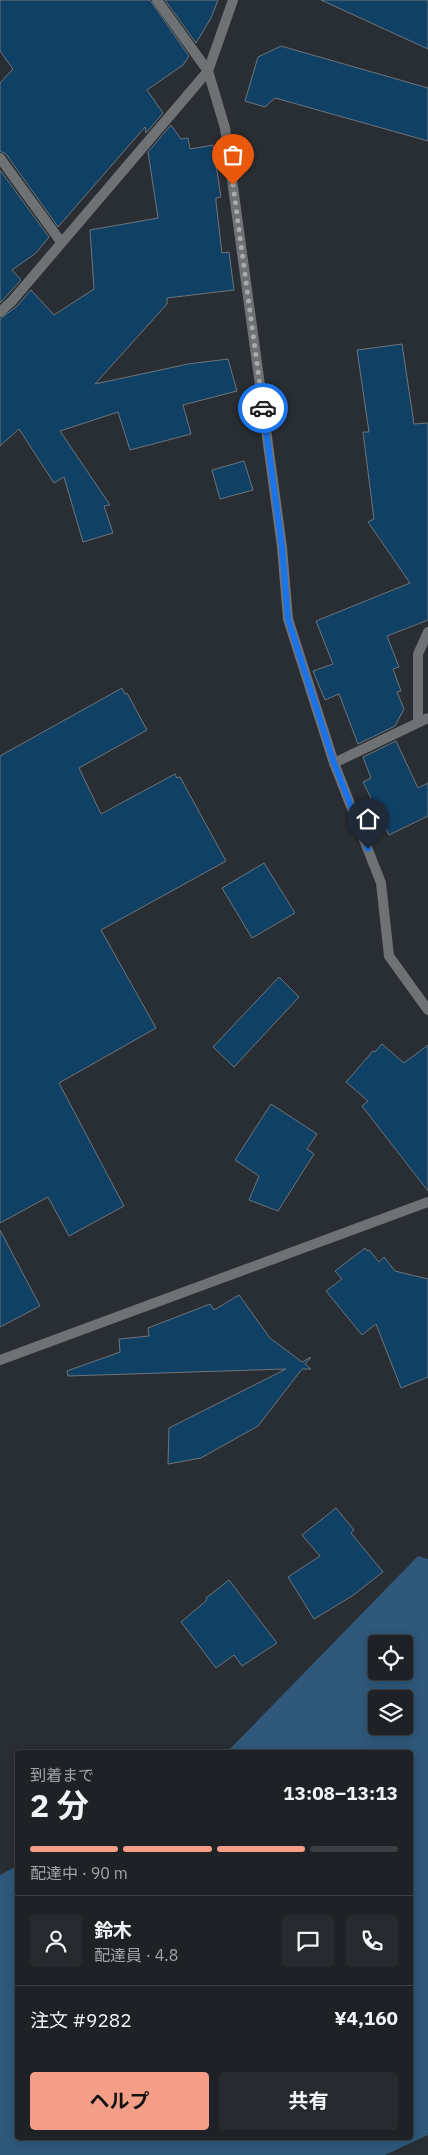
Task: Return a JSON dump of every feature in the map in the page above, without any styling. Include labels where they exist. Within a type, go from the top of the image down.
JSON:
[{"type":"street","points":[[157,0],[208,71],[225,128],[282,547],[288,619],[334,763],[381,883],[389,956],[428,1010]]},
{"type":"street","points":[[0,312],[12,301],[208,71],[232,0]]},
{"type":"street","points":[[0,158],[61,242]]},
{"type":"street","points":[[418,722],[418,654],[428,632]]},
{"type":"street","points":[[334,763],[428,718]]},
{"type":"street","points":[[0,1360],[428,1202]]},
{"type":"shaded area","points":[[418,1556],[428,1559],[428,2135],[385,2155],[0,2155],[0,1875],[15,1867],[15,2140],[413,2140],[413,1750],[229,1750]]},
{"type":"building","points":[[0,0],[150,0],[189,56],[183,65],[147,90],[163,113],[146,133],[145,127],[58,227],[6,154],[0,151],[0,83],[13,69],[0,51]]},
{"type":"building","points":[[165,0],[218,0],[211,18],[196,43]]},
{"type":"building","points":[[321,0],[428,0],[428,49]]},
{"type":"building","points":[[281,46],[428,88],[428,141],[275,98],[265,107],[245,101],[258,57]]},
{"type":"building","points":[[171,125],[181,139],[188,138],[190,149],[213,145],[221,197],[216,198],[216,202],[222,253],[229,252],[234,290],[167,298],[167,304],[95,384],[188,364],[228,359],[237,391],[183,405],[191,434],[130,450],[118,412],[60,431],[110,505],[104,506],[113,533],[83,542],[64,477],[54,483],[19,429],[0,446],[0,319],[17,306],[31,290],[54,315],[94,289],[90,230],[158,218],[148,152]]},
{"type":"building","points":[[0,170],[49,237],[36,253],[12,270],[21,280],[0,303]]},
{"type":"building","points":[[402,344],[414,424],[428,423],[428,620],[387,636],[399,667],[393,669],[401,691],[397,692],[404,709],[395,726],[358,744],[339,694],[325,700],[313,671],[333,664],[316,621],[410,583],[368,522],[374,519],[363,432],[369,432],[357,350]]},
{"type":"building","points":[[244,461],[253,490],[220,499],[212,470]]},
{"type":"building","points":[[122,688],[125,694],[127,693],[147,730],[79,768],[101,814],[175,774],[177,778],[180,777],[226,861],[101,930],[156,1028],[59,1083],[124,1206],[69,1236],[48,1197],[0,1223],[0,756]]},
{"type":"building","points":[[396,741],[418,788],[428,783],[428,816],[389,835],[363,782],[371,778],[363,757]]},
{"type":"building","points":[[264,863],[295,913],[252,938],[222,888]]},
{"type":"building","points":[[279,977],[299,997],[234,1067],[213,1047]]},
{"type":"building","points":[[382,1044],[404,1063],[428,1045],[428,1191],[362,1106],[368,1101],[346,1082],[373,1051],[375,1052]]},
{"type":"building","points":[[271,1104],[317,1134],[307,1149],[314,1154],[278,1211],[249,1200],[259,1176],[235,1160]]},
{"type":"building","points":[[0,1230],[40,1306],[0,1327]]},
{"type":"building","points":[[365,1248],[379,1262],[384,1257],[395,1271],[428,1279],[428,1377],[401,1388],[376,1324],[362,1335],[326,1291],[342,1279],[335,1271]]},
{"type":"building","points":[[239,1295],[270,1338],[302,1362],[311,1357],[305,1364],[311,1369],[302,1369],[258,1426],[201,1458],[168,1464],[169,1428],[286,1369],[68,1376],[67,1371],[120,1352],[119,1339],[149,1336],[148,1328],[210,1304],[214,1310]]},
{"type":"building","points":[[336,1508],[354,1530],[351,1533],[383,1572],[352,1596],[314,1619],[288,1577],[320,1556],[302,1535]]},
{"type":"building","points":[[229,1580],[277,1643],[242,1666],[234,1655],[216,1668],[181,1622],[207,1600],[206,1598]]},
{"type":"way so far","points":[[233,185],[263,408]]},
{"type":"route","points":[[263,408],[282,547],[288,619],[334,763],[368,849]]}]
